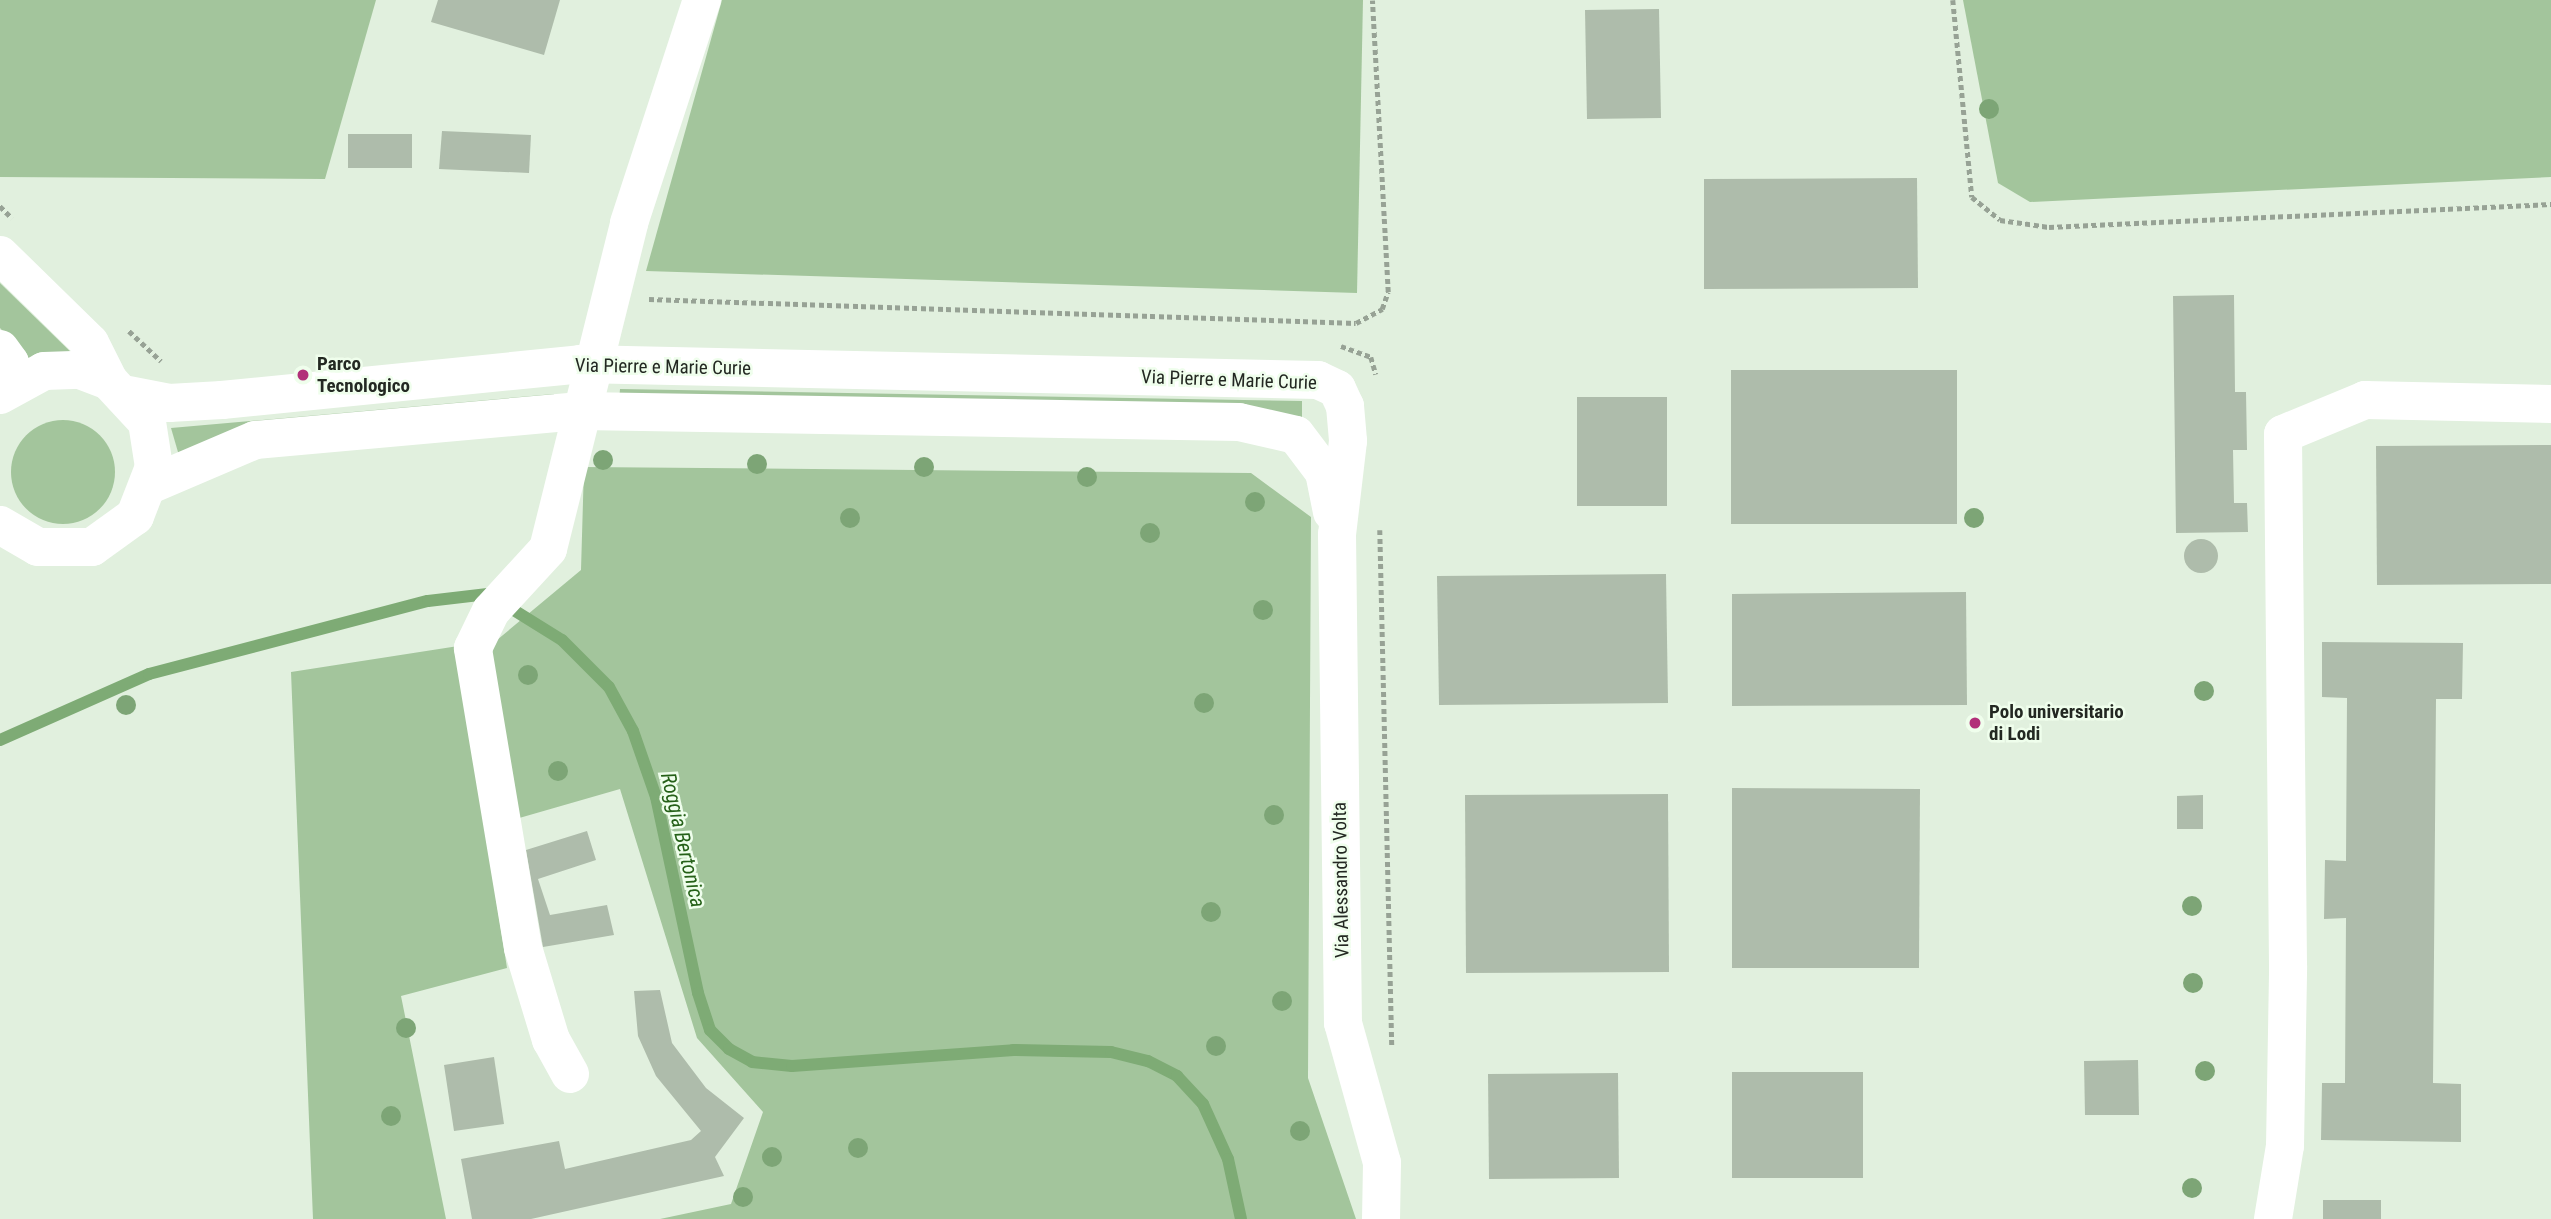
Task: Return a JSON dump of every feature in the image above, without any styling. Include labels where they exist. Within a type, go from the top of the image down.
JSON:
[{"type":"street","points":[[570,1074],[551,1040],[523,948],[474,670],[473,648],[491,611],[526,579],[548,548],[611,290],[702,0]]},
{"type":"street","points":[[0,549],[38,547],[72,550],[110,538],[135,516],[152,484],[154,448],[147,422],[118,388],[90,343],[10,240]]},
{"type":"street","points":[[0,349],[10,363],[4,392]]},
{"type":"street","name":"Via Pierre e Marie Curie","points":[[4,392],[62,369],[169,403],[594,365],[1318,380],[1337,389],[1345,406],[1337,534]]},
{"type":"street","points":[[2273,1219],[2286,1146],[2288,966],[2283,434],[2365,400],[2551,404]]},
{"type":"street","points":[[152,484],[255,440],[581,411],[1239,422],[1296,435],[1314,453],[1337,534]]},
{"type":"street","points":[[0,525],[38,547]]},
{"type":"street","name":"Via Alessandro Volta","points":[[1337,534],[1343,1023],[1382,1163],[1381,1219]]},
{"type":"path","points":[[611,290],[698,305],[1356,323],[1382,309],[1388,292],[1372,0]]},
{"type":"path","points":[[1953,0],[1972,197],[2000,220],[2049,227],[2551,204]]},
{"type":"path","points":[[0,206],[10,240]]},
{"type":"path","points":[[120,323],[171,366]]},
{"type":"path","points":[[1335,345],[1371,357],[1376,389]]},
{"type":"path","points":[[1379,513],[1392,1051]]},
{"type":"green space","points":[[0,0],[376,0],[325,179],[0,177]]},
{"type":"green space","points":[[722,0],[1363,0],[1357,293],[646,271]]},
{"type":"green space","points":[[1963,0],[2551,0],[2551,177],[2030,202],[1998,183]]},
{"type":"green space","points":[[0,283],[78,359],[29,360],[0,328]]},
{"type":"green space","points":[[620,389],[1302,401],[1302,418],[619,401]]},
{"type":"green space","points":[[554,394],[554,409],[180,459],[171,428]]},
{"type":"green space","points":[[63,420],[83,424],[100,435],[111,452],[115,472],[111,492],[100,509],[83,520],[63,524],[43,520],[26,509],[15,492],[11,472],[15,452],[26,435],[43,424]]},
{"type":"green space","points":[[584,467],[1251,473],[1311,517],[1308,1078],[1356,1219],[660,1219],[731,1204],[763,1112],[697,1038],[620,789],[485,828],[507,968],[401,996],[446,1219],[313,1219],[291,672],[497,640],[581,570]]},
{"type":"building","points":[[438,0],[560,0],[544,55],[431,22]]},
{"type":"building","points":[[1659,9],[1661,118],[1587,119],[1585,10]]},
{"type":"building","points":[[442,131],[531,135],[529,173],[439,169]]},
{"type":"building","points":[[348,134],[412,134],[412,168],[348,168]]},
{"type":"building","points":[[1917,178],[1918,288],[1704,289],[1704,179]]},
{"type":"building","points":[[2234,295],[2235,392],[2246,392],[2247,450],[2233,450],[2234,503],[2247,503],[2248,532],[2176,533],[2173,296]]},
{"type":"building","points":[[1731,370],[1957,370],[1957,524],[1731,524]]},
{"type":"building","points":[[1577,397],[1667,397],[1667,506],[1577,506]]},
{"type":"building","points":[[2551,445],[2551,584],[2377,585],[2376,446]]},
{"type":"building","points":[[2201,539],[2213,544],[2218,556],[2213,568],[2201,573],[2189,568],[2184,556],[2189,544]]},
{"type":"building","points":[[1666,574],[1668,703],[1439,705],[1437,576]]},
{"type":"building","points":[[1966,592],[1967,705],[1732,706],[1732,594]]},
{"type":"building","points":[[2322,642],[2463,643],[2462,699],[2436,699],[2433,1083],[2461,1084],[2461,1142],[2321,1140],[2322,1083],[2345,1083],[2346,918],[2324,919],[2325,860],[2346,861],[2347,698],[2322,697]]},
{"type":"building","points":[[1732,788],[1920,789],[1919,968],[1732,968]]},
{"type":"building","points":[[1668,794],[1669,972],[1466,973],[1465,795]]},
{"type":"building","points":[[2203,795],[2203,829],[2177,829],[2177,796]]},
{"type":"building","points":[[587,831],[596,860],[538,879],[550,915],[607,905],[614,935],[543,947],[526,850]]},
{"type":"building","points":[[660,990],[672,1043],[706,1088],[744,1118],[715,1157],[724,1176],[531,1219],[472,1219],[461,1159],[559,1141],[565,1169],[691,1140],[701,1131],[656,1076],[638,1036],[634,991]]},
{"type":"building","points":[[494,1057],[504,1124],[454,1131],[444,1065]]},
{"type":"building","points":[[2138,1060],[2139,1115],[2085,1115],[2084,1061]]},
{"type":"building","points":[[1732,1072],[1863,1072],[1863,1178],[1732,1178]]},
{"type":"building","points":[[1618,1073],[1619,1178],[1489,1179],[1488,1074]]},
{"type":"building","points":[[2323,1200],[2381,1200],[2381,1219],[2323,1219]]},
{"type":"waterway","name":"Roggia Bertonica","points":[[0,740],[149,674],[428,601],[488,594],[562,640],[609,687],[633,731],[656,797],[698,993],[710,1030],[729,1049],[752,1062],[792,1066],[1013,1050],[1111,1052],[1148,1061],[1177,1076],[1203,1104],[1228,1159],[1241,1219]]},
{"type":"place","name":"Parco Tecnologico","points":[[303,375]]},
{"type":"place","name":"Polo universitario di Lodi","points":[[1975,723]]}]
